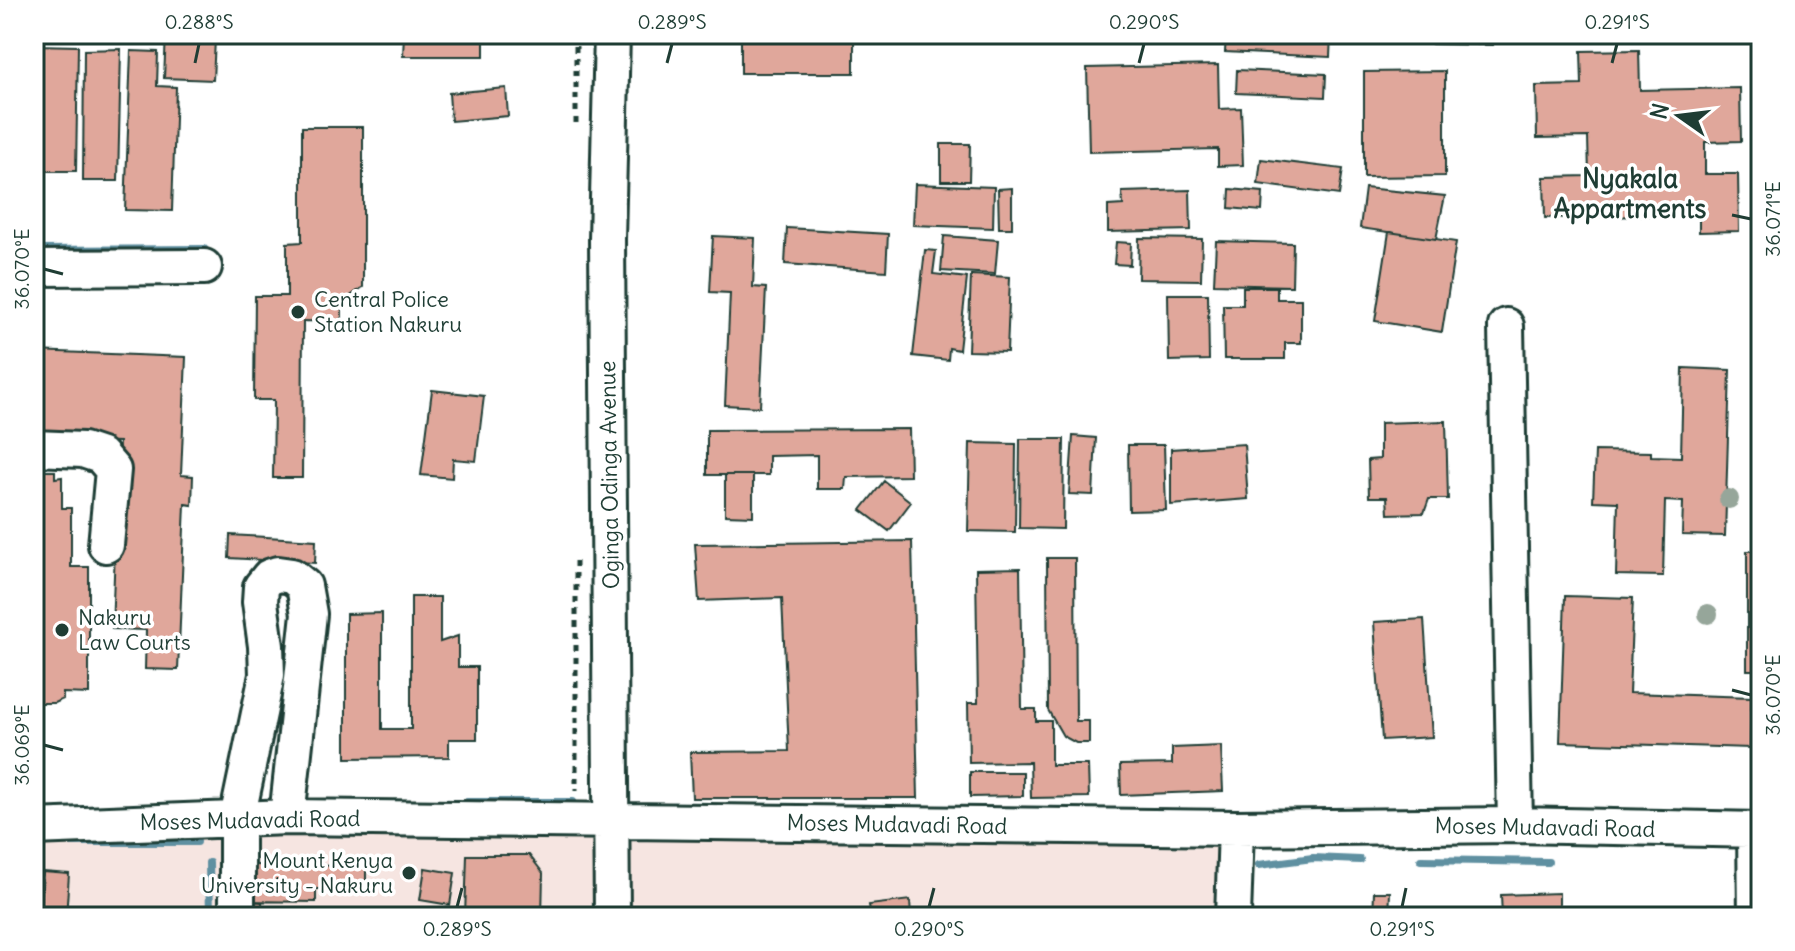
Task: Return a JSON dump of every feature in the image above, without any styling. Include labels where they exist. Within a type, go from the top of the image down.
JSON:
[{"type":"street","name":"Oginga Odinga Avenue","points":[[612,34],[607,239],[612,917]]},
{"type":"street","points":[[34,268],[204,267]]},
{"type":"street","points":[[1506,326],[1515,825]]},
{"type":"street","points":[[34,448],[83,450],[101,456],[113,470],[106,545]]},
{"type":"street","points":[[237,917],[237,819],[267,675],[261,587],[269,577],[278,574],[292,576],[304,586],[309,614],[287,817]]},
{"type":"street","name":"Moses Mudavadi Road","points":[[34,827],[287,817],[1236,828],[1515,825],[1758,830]]},
{"type":"street","points":[[1233,917],[1236,828]]},
{"type":"street","points":[[1756,917],[1758,830]]},
{"type":"shaded area","points":[[243,824],[1222,832],[1221,917],[34,917],[34,838]]},
{"type":"building","points":[[166,34],[240,34],[240,39],[215,39],[213,80],[164,78]]},
{"type":"building","points":[[404,34],[484,34],[484,56],[403,56]]},
{"type":"building","points":[[741,34],[854,34],[854,73],[741,73]]},
{"type":"building","points":[[1226,34],[1331,34],[1330,57],[1225,52]]},
{"type":"building","points":[[1432,34],[1493,34],[1493,45],[1432,44]]},
{"type":"building","points":[[34,45],[78,46],[76,171],[39,171],[41,69],[34,69]]},
{"type":"building","points":[[121,49],[118,181],[83,181],[84,50]]},
{"type":"building","points":[[1639,50],[1640,90],[1740,88],[1741,141],[1705,142],[1705,174],[1738,174],[1739,231],[1699,232],[1699,215],[1545,218],[1544,177],[1589,176],[1588,137],[1537,138],[1536,86],[1582,85],[1581,51]]},
{"type":"building","points":[[131,51],[158,52],[157,86],[176,87],[172,211],[125,210]]},
{"type":"building","points":[[1218,65],[1219,109],[1241,108],[1243,165],[1218,166],[1218,149],[1089,152],[1087,68]]},
{"type":"building","points":[[1237,70],[1326,74],[1325,97],[1236,93]]},
{"type":"building","points":[[1445,71],[1445,176],[1364,177],[1364,72]]},
{"type":"building","points":[[506,88],[508,116],[451,121],[449,93]]},
{"type":"building","name":"Central Police Station Nakuru","points":[[302,127],[363,127],[363,287],[342,302],[342,322],[303,321],[302,478],[273,478],[274,400],[254,400],[255,296],[287,296],[287,243],[302,242]]},
{"type":"building","points":[[941,144],[970,144],[969,181],[941,181]]},
{"type":"building","points":[[1261,159],[1343,169],[1339,195],[1258,184]]},
{"type":"building","points":[[915,184],[994,187],[993,228],[913,225]]},
{"type":"building","points":[[1012,188],[1012,228],[999,228],[998,189]]},
{"type":"building","points":[[1365,188],[1445,196],[1436,239],[1360,228]]},
{"type":"building","points":[[1230,189],[1263,192],[1262,211],[1229,208]]},
{"type":"building","points":[[1190,190],[1191,230],[1108,232],[1108,206],[1123,205],[1122,192]]},
{"type":"building","points":[[787,228],[888,234],[886,271],[785,264]]},
{"type":"building","points":[[1389,232],[1456,242],[1442,332],[1375,321]]},
{"type":"building","points":[[713,236],[755,238],[753,287],[766,288],[760,407],[725,405],[730,293],[710,292]]},
{"type":"building","points":[[944,236],[998,240],[995,274],[941,271]]},
{"type":"building","points":[[1139,238],[1202,239],[1201,280],[1138,279]]},
{"type":"building","points":[[1216,241],[1293,243],[1292,286],[1214,284]]},
{"type":"building","points":[[1116,242],[1131,243],[1130,265],[1114,264]]},
{"type":"building","points":[[925,250],[936,251],[933,274],[967,278],[959,350],[949,348],[948,360],[913,356]]},
{"type":"building","points":[[971,275],[1010,277],[1007,352],[968,351]]},
{"type":"building","points":[[1243,287],[1277,287],[1277,299],[1301,299],[1301,343],[1285,343],[1285,359],[1224,359],[1223,305],[1243,305]]},
{"type":"building","points":[[1168,294],[1208,294],[1209,360],[1169,361]]},
{"type":"building","points":[[34,351],[186,357],[181,475],[193,476],[192,505],[185,504],[178,670],[145,669],[146,630],[112,629],[119,442],[34,439]]},
{"type":"building","points":[[1683,368],[1730,370],[1725,536],[1682,535],[1683,502],[1665,501],[1663,576],[1616,575],[1618,502],[1593,501],[1595,451],[1651,452],[1651,456],[1681,457]]},
{"type":"building","points":[[432,390],[484,396],[476,461],[453,459],[452,478],[421,475]]},
{"type":"building","points":[[1446,421],[1448,499],[1429,499],[1424,513],[1388,514],[1387,497],[1369,497],[1368,460],[1380,459],[1380,423]]},
{"type":"building","points":[[909,429],[910,476],[846,477],[845,489],[817,489],[817,455],[769,456],[769,475],[707,475],[707,430]]},
{"type":"building","points":[[1073,436],[1096,438],[1093,495],[1069,494]]},
{"type":"building","points":[[1020,439],[1064,439],[1063,529],[1019,528]]},
{"type":"building","points":[[970,443],[1016,444],[1015,532],[968,531]]},
{"type":"building","points":[[1244,444],[1248,499],[1171,505],[1171,449]]},
{"type":"building","points":[[1128,445],[1164,445],[1166,510],[1129,511]]},
{"type":"building","name":"Nakuru Law Courts","points":[[34,471],[55,471],[55,478],[62,477],[62,508],[71,508],[71,567],[89,567],[89,694],[63,693],[63,699],[54,703],[34,703]]},
{"type":"building","points":[[725,475],[753,475],[753,516],[725,515]]},
{"type":"building","points":[[884,481],[911,502],[889,531],[861,510]]},
{"type":"building","points":[[230,535],[316,540],[315,563],[229,558]]},
{"type":"building","points":[[912,541],[918,798],[692,798],[690,752],[789,751],[782,598],[699,601],[695,544]]},
{"type":"building","points":[[1747,551],[1761,551],[1761,670],[1747,670]]},
{"type":"building","points":[[1047,558],[1075,558],[1076,721],[1089,721],[1089,743],[1076,743],[1063,736],[1048,710]]},
{"type":"building","points":[[1020,568],[1022,709],[1036,709],[1036,721],[1051,721],[1051,765],[1088,765],[1089,797],[1031,798],[1030,762],[969,763],[968,703],[978,703],[976,569]]},
{"type":"building","points":[[1565,596],[1633,598],[1629,693],[1752,697],[1750,748],[1560,742]]},
{"type":"building","points":[[411,597],[440,597],[440,642],[458,636],[458,667],[477,667],[477,739],[449,739],[449,757],[346,758],[346,614],[382,613],[382,729],[411,729]]},
{"type":"building","points":[[1424,619],[1432,737],[1382,740],[1374,622]]},
{"type":"building","points":[[1221,746],[1223,791],[1121,795],[1120,765],[1172,764],[1172,748]]},
{"type":"building","points":[[970,772],[1023,772],[1023,796],[970,797]]},
{"type":"building","points":[[467,855],[529,855],[543,873],[542,917],[465,917]]},
{"type":"building","points":[[240,865],[366,866],[366,889],[316,889],[316,902],[241,901]]},
{"type":"building","points":[[425,868],[455,873],[450,905],[420,900]]},
{"type":"building","points":[[43,872],[69,874],[66,917],[40,917]]},
{"type":"building","points":[[1374,892],[1390,892],[1389,917],[1373,917]]},
{"type":"building","points":[[1559,893],[1559,917],[1502,917],[1501,895]]},
{"type":"building","points":[[910,900],[911,917],[871,917],[869,905]]},
{"type":"building","points":[[241,901],[262,902],[263,917],[241,917]]},
{"type":"waterway","points":[[34,250],[204,249]]},
{"type":"waterway","points":[[467,802],[573,802]]},
{"type":"waterway","points":[[71,842],[197,842]]},
{"type":"waterway","points":[[1259,865],[1313,858],[1360,860]]},
{"type":"waterway","points":[[1421,860],[1548,862]]},
{"type":"waterway","points":[[209,863],[210,917]]},
{"type":"place","name":"Central Police Station Nakuru","points":[[298,312]]},
{"type":"place","name":"Nakuru Law Courts","points":[[62,630]]},
{"type":"place","name":"Mount Kenya University - Nakuru","points":[[409,873]]},
{"type":"district","name":"Nyakala Appartments","points":[[1630,194]]}]
